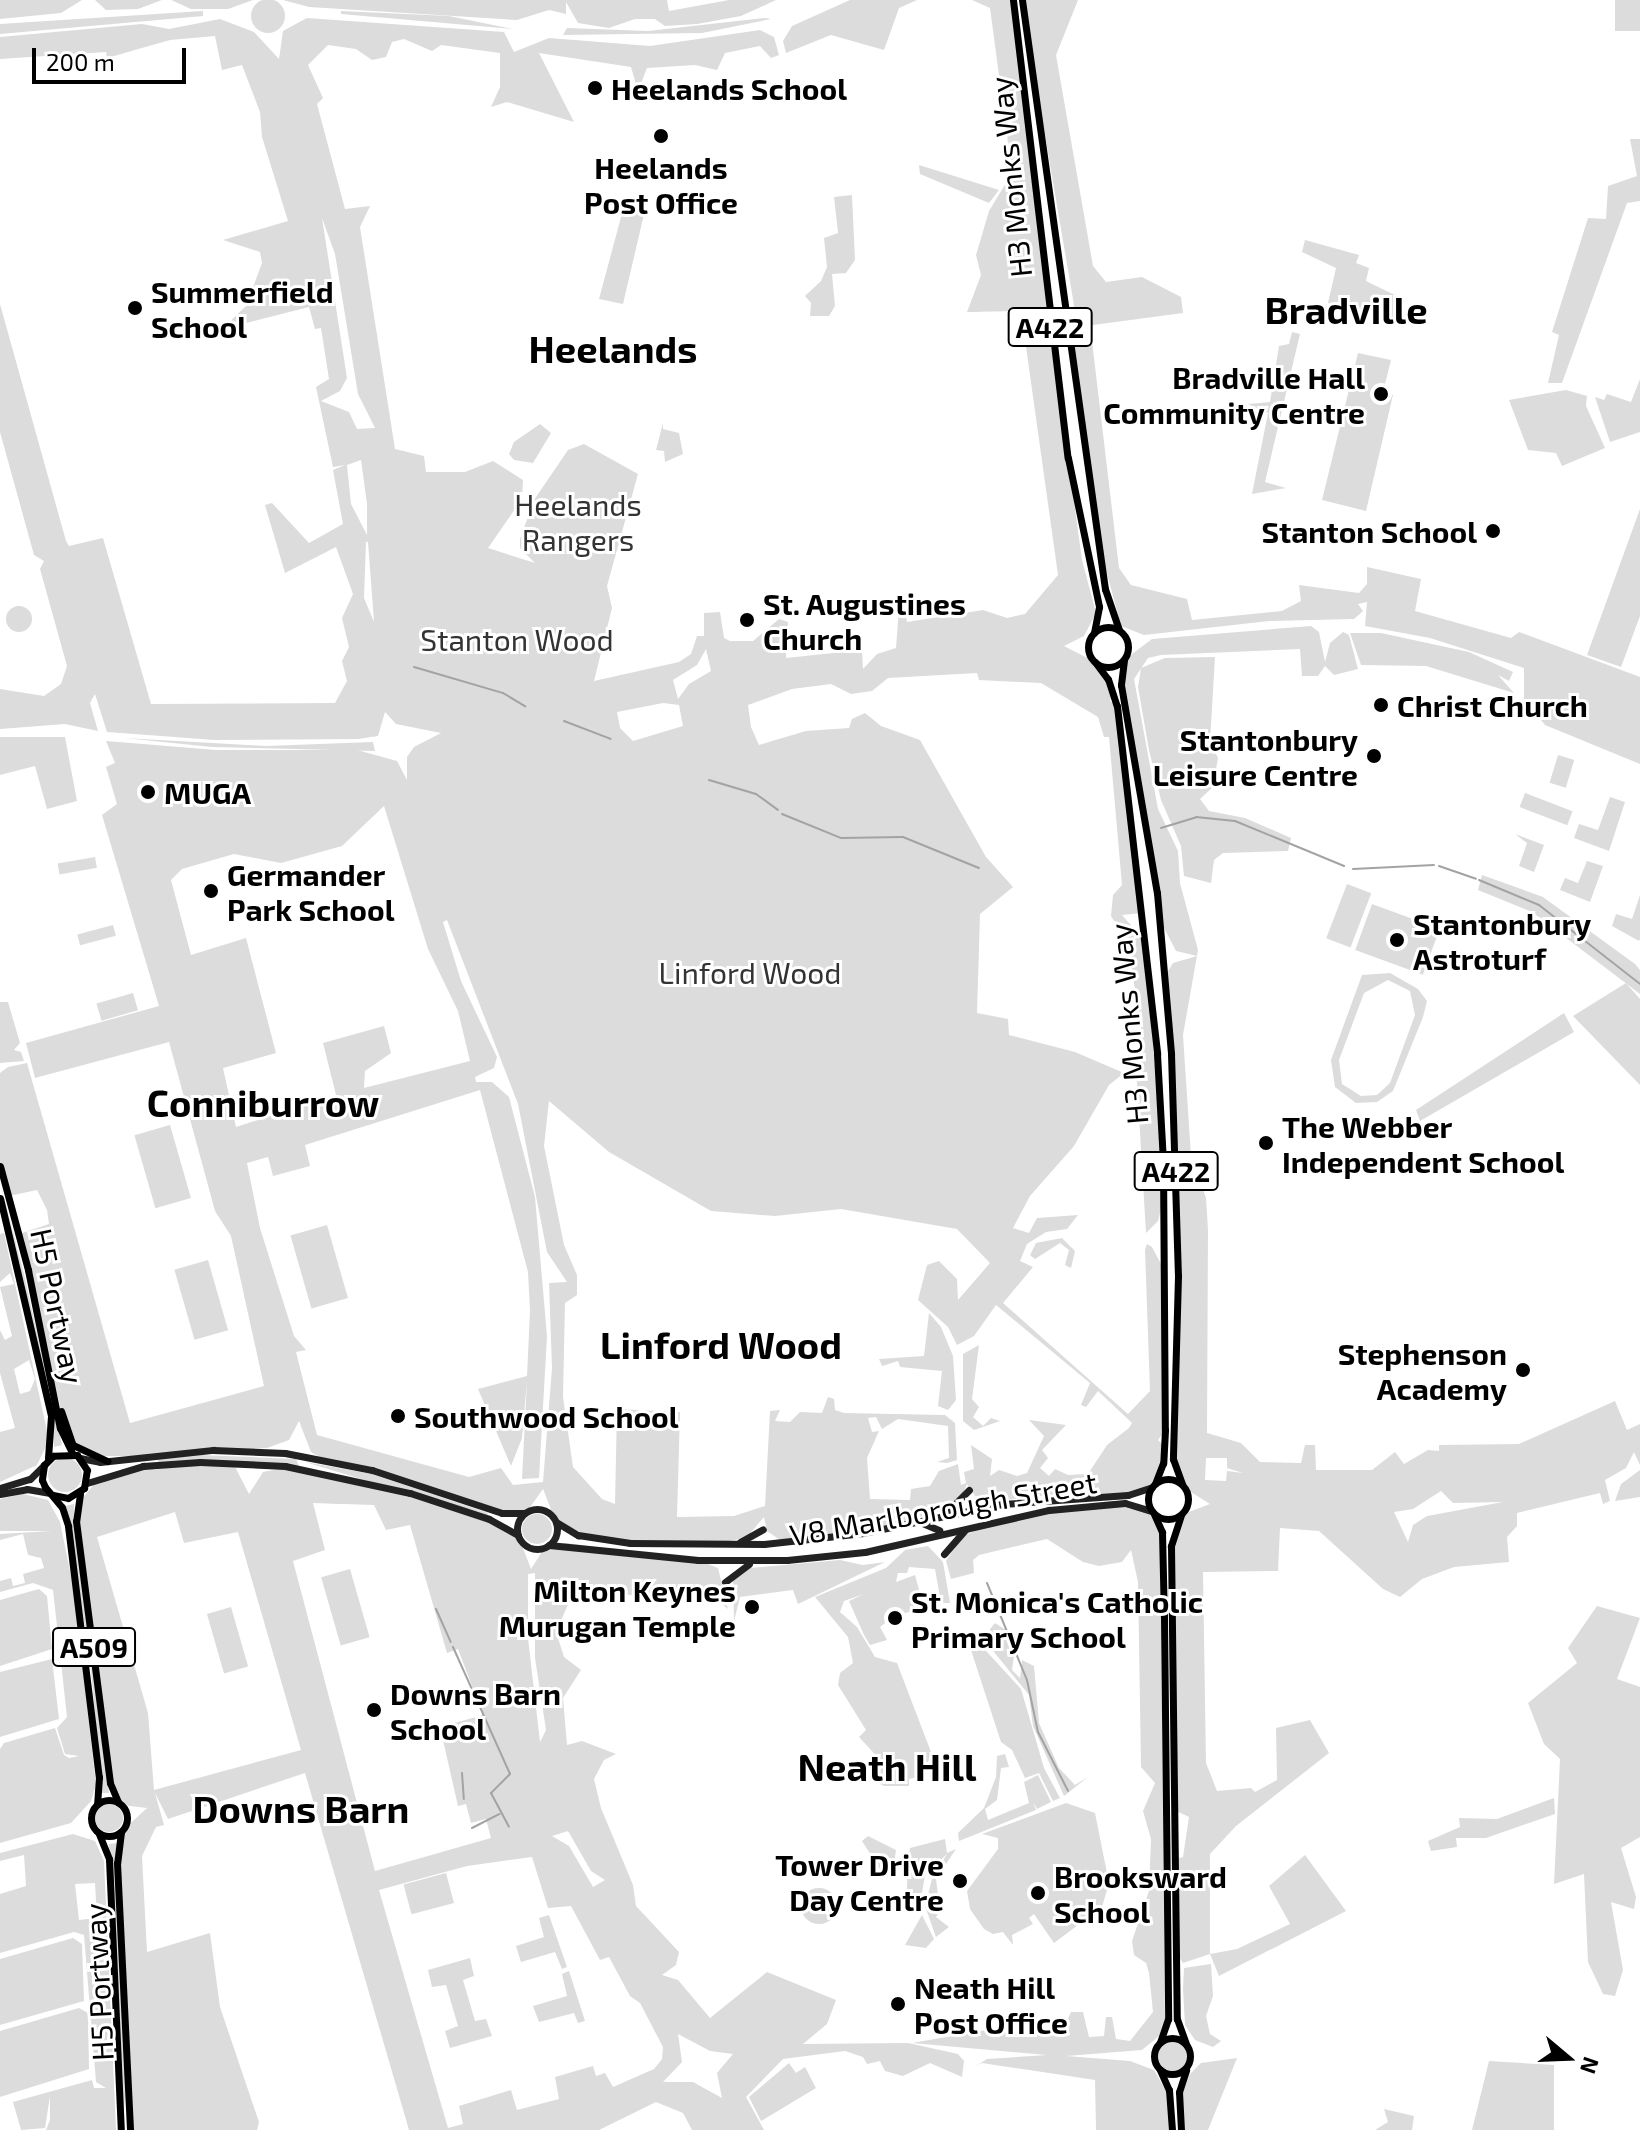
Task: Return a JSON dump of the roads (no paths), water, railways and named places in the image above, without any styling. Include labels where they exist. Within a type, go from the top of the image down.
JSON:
[{"type":"main road","name":"H3 Monks Way","points":[[1013,0],[1036,171],[1068,458],[1099,611],[1094,633]]},
{"type":"main road","name":"H3 Monks Way","points":[[1022,0],[1105,589],[1109,609],[1119,630]]},
{"type":"main road","points":[[1094,633],[1106,627],[1119,630]]},
{"type":"main road","name":"A422","points":[[1119,630],[1129,645],[1124,660]]},
{"type":"main road","name":"A422","points":[[1094,633],[1088,648],[1095,662]]},
{"type":"main road","name":"H3 Monks Way","points":[[1124,660],[1117,689],[1157,893],[1176,1171],[1169,1431]]},
{"type":"main road","points":[[1095,662],[1110,667],[1124,660]]},
{"type":"main road","name":"H3 Monks Way","points":[[1095,662],[1117,689]]},
{"type":"main road","name":"H3 Monks Way","points":[[1120,705],[1163,1162],[1169,1448],[1182,1484]]},
{"type":"main road","name":"H5 Portway","points":[[0,1166],[62,1438],[77,1456]]},
{"type":"main road","name":"H5 Portway","points":[[0,1198],[51,1416],[46,1463]]},
{"type":"main road","points":[[51,1379],[73,1445],[108,1461]]},
{"type":"main road","name":"H3 Monks Way","points":[[1153,1485],[1169,1448]]},
{"type":"main road","points":[[0,1488],[30,1479],[59,1453],[108,1461],[155,1453],[285,1453],[372,1470],[502,1513],[545,1510],[556,1522],[549,1545],[533,1549],[498,1522],[366,1482],[285,1466],[157,1465],[143,1466],[87,1483],[77,1456]]},
{"type":"main road","name":"A509","points":[[46,1463],[42,1480],[68,1526],[99,1777],[97,1804]]},
{"type":"main road","points":[[1153,1485],[1171,1479],[1182,1484]]},
{"type":"main road","name":"A509","points":[[87,1483],[81,1492],[76,1521],[110,1783],[118,1802]]},
{"type":"main road","name":"A422","points":[[1167,1545],[1188,1500],[1182,1484]]},
{"type":"main road","name":"A422","points":[[1153,1485],[1148,1499],[1167,1545],[1170,1809],[1168,2019],[1160,2042]]},
{"type":"main road","name":"V8 Marlborough Street","points":[[593,1543],[730,1545],[841,1536],[1041,1499],[1124,1499],[1153,1485]]},
{"type":"main road","points":[[0,1494],[27,1489],[68,1498],[81,1492]]},
{"type":"main road","points":[[942,1516],[969,1490]]},
{"type":"main road","name":"V8 Marlborough Street","points":[[549,1545],[576,1539],[663,1557],[755,1561],[843,1555],[1106,1499]]},
{"type":"main road","name":"V8 Marlborough Street","points":[[1124,1499],[1153,1513]]},
{"type":"main road","points":[[518,1535],[524,1513]]},
{"type":"main road","points":[[1153,1513],[1167,1519],[1181,1515]]},
{"type":"main road","name":"V8 Marlborough Street","points":[[556,1522],[576,1539]]},
{"type":"main road","points":[[918,1522],[939,1530]]},
{"type":"main road","points":[[730,1545],[763,1529]]},
{"type":"main road","points":[[944,1554],[966,1529]]},
{"type":"main road","points":[[725,1582],[735,1570],[755,1561]]},
{"type":"main road","points":[[118,1802],[127,1819],[121,1832],[99,1834],[90,1820],[97,1804],[118,1802]]},
{"type":"main road","name":"A422","points":[[1170,1824],[1177,2019],[1186,2044]]},
{"type":"main road","name":"H5 Portway","points":[[121,1832],[117,1863],[130,2130]]},
{"type":"main road","name":"H5 Portway","points":[[99,1834],[109,1859],[121,2130]]},
{"type":"main road","points":[[1175,2102],[1191,2054],[1186,2044],[1174,2038],[1160,2042],[1154,2057],[1175,2102],[1176,2120],[1181,2130]]},
{"type":"main road","points":[[1160,2070],[1176,2074],[1187,2068]]},
{"type":"main road","points":[[1172,2130],[1176,2120]]},
{"type":"waterway","points":[[414,667],[503,693],[525,706]]},
{"type":"waterway","points":[[564,721],[611,739]]},
{"type":"waterway","points":[[709,780],[756,794],[778,810]]},
{"type":"waterway","points":[[782,814],[841,838],[903,837],[979,868]]},
{"type":"waterway","points":[[1161,828],[1196,817],[1235,821],[1344,866]]},
{"type":"waterway","points":[[1353,869],[1434,865]]},
{"type":"waterway","points":[[1439,866],[1476,879]]},
{"type":"waterway","points":[[1479,880],[1539,905],[1640,984]]},
{"type":"waterway","points":[[987,1583],[1027,1680],[1038,1732],[1068,1791]]},
{"type":"waterway","points":[[436,1609],[451,1642]]},
{"type":"waterway","points":[[453,1647],[510,1774],[491,1793],[509,1827]]},
{"type":"waterway","points":[[462,1773],[464,1799]]},
{"type":"waterway","points":[[472,1828],[500,1814]]},
{"type":"place","name":"Heelands School","points":[[595,88]]},
{"type":"place","name":"Heelands Post Office","points":[[661,136]]},
{"type":"place","name":"Summerfield School","points":[[135,308]]},
{"type":"place","name":"Bradville Hall Community Centre","points":[[1381,394]]},
{"type":"place","name":"Stanton School","points":[[1493,531]]},
{"type":"place","name":"St. Augustines Church","points":[[747,620]]},
{"type":"place","name":"Christ Church","points":[[1381,705]]},
{"type":"place","name":"Stantonbury Leisure Centre","points":[[1374,756]]},
{"type":"place","name":"MUGA","points":[[148,792]]},
{"type":"place","name":"Germander Park School","points":[[211,891]]},
{"type":"place","name":"Stantonbury Astroturf","points":[[1397,940]]},
{"type":"place","name":"The Webber Independent School","points":[[1266,1143]]},
{"type":"place","name":"Stephenson Academy","points":[[1523,1370]]},
{"type":"place","name":"Southwood School","points":[[398,1416]]},
{"type":"place","name":"Milton Keynes Murugan Temple","points":[[752,1607]]},
{"type":"place","name":"St. Monica's Catholic Primary School","points":[[895,1618]]},
{"type":"place","name":"Downs Barn School","points":[[374,1710]]},
{"type":"place","name":"Tower Drive Day Centre","points":[[960,1881]]},
{"type":"place","name":"Brooksward School","points":[[1038,1893]]},
{"type":"place","name":"Neath Hill Post Office","points":[[898,2004]]},
{"type":"district","name":"Bradville","points":[[1346,310]]},
{"type":"district","name":"Heelands","points":[[613,349]]},
{"type":"district","name":"Conniburrow","points":[[263,1103]]},
{"type":"district","name":"Linford Wood","points":[[721,1345]]},
{"type":"district","name":"Neath Hill","points":[[887,1767]]},
{"type":"district","name":"Downs Barn","points":[[301,1809]]},
{"type":"park label","name":"Heelands Rangers","points":[[578,521]]},
{"type":"park label","name":"Stanton Wood","points":[[517,639]]}]
